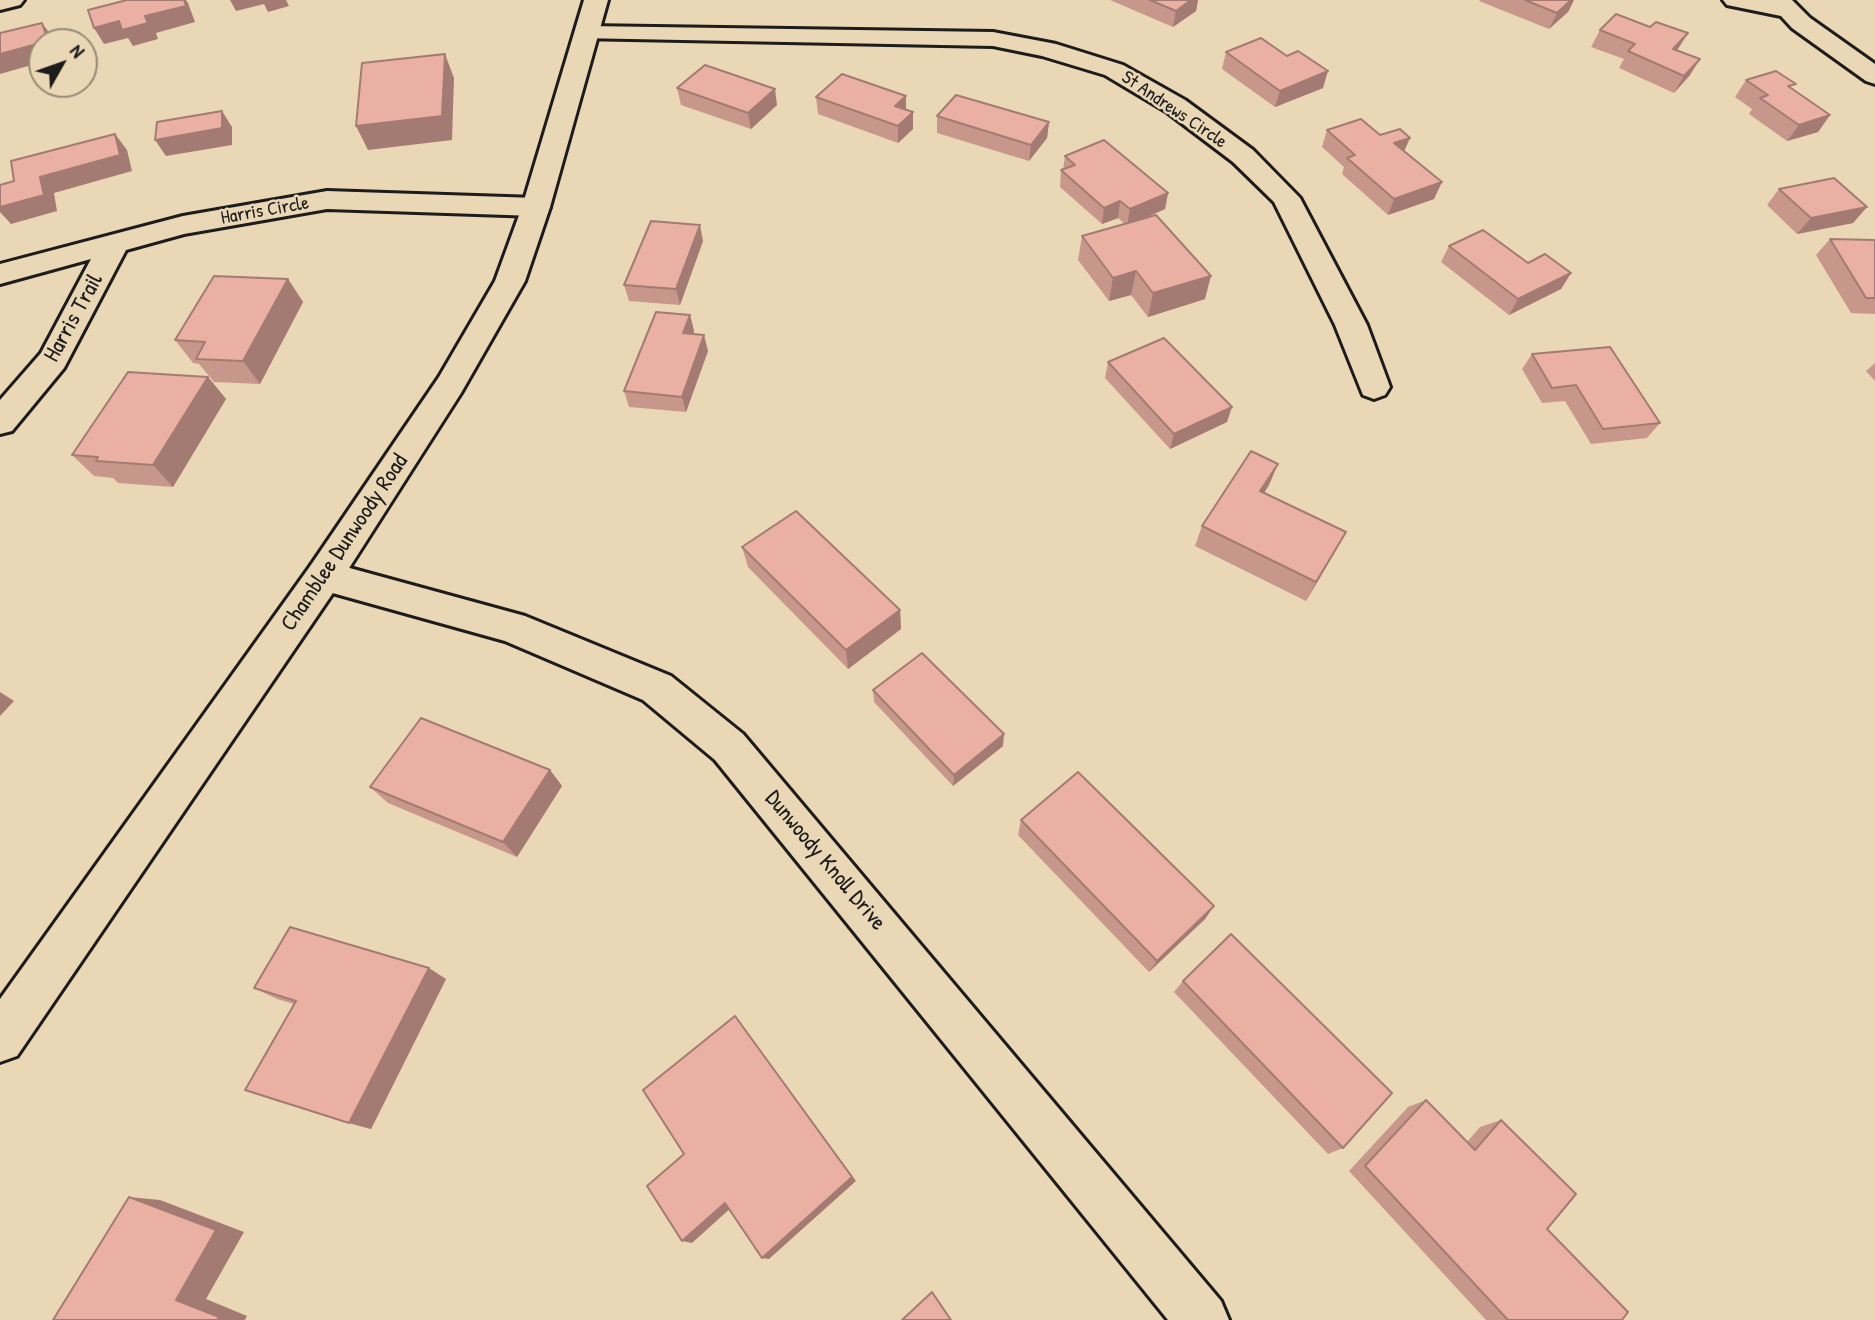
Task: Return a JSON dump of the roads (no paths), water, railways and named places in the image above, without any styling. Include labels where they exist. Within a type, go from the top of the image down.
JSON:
[{"type":"street","points":[[0,3],[12,0]]},
{"type":"street","points":[[1735,0],[1781,5],[1875,76]]},
{"type":"street","name":"Chamblee Dunwoody Road","points":[[0,1039],[324,576],[450,385],[504,292],[536,207],[591,17]]},
{"type":"street","name":"St Andrews Circle","points":[[591,17],[993,39],[1047,49],[1114,70],[1177,106],[1243,156],[1286,198],[1351,325],[1374,387]]},
{"type":"street","name":"Harris Circle","points":[[0,274],[183,225],[327,200],[536,207]]},
{"type":"street","name":"Harris Trail","points":[[0,422],[53,360],[116,242]]},
{"type":"street","name":"Dunwoody Knoll Drive","points":[[324,576],[512,627],[657,688],[729,747],[1202,1320]]}]
